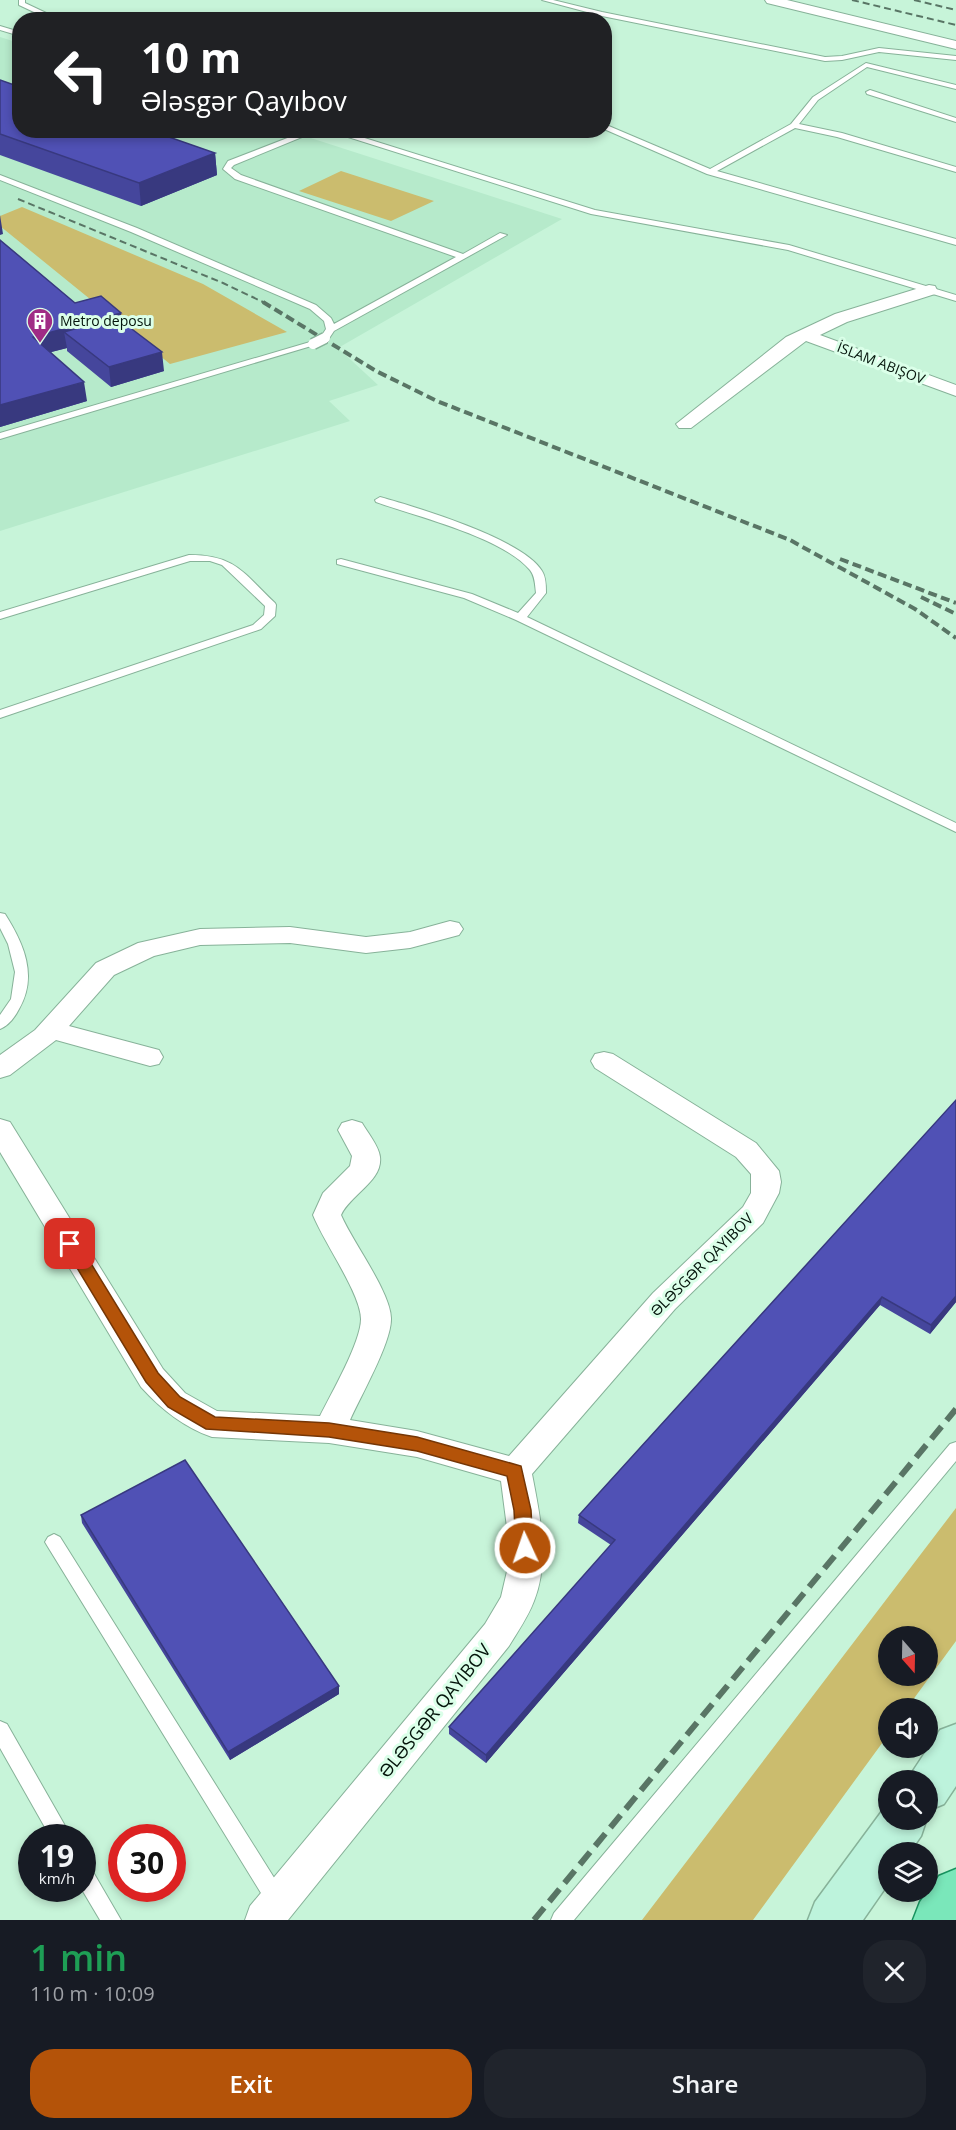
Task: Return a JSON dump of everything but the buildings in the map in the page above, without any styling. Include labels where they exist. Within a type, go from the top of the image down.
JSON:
[{"type":"main road","points":[[938,1772],[956,1746]]},
{"type":"main road","points":[[833,1920],[897,1830]]},
{"type":"main road","points":[[938,1920],[956,1893]]},
{"type":"street","points":[[771,0],[956,45]]},
{"type":"street","points":[[685,424],[792,341],[840,318],[928,290]]},
{"type":"street","points":[[805,334],[956,392]]},
{"type":"street","points":[[0,1068],[44,1038],[105,969],[147,949],[200,937],[278,935],[366,945],[410,940],[450,929]]},
{"type":"street","points":[[52,1030],[150,1057]]},
{"type":"street","points":[[515,1471],[664,1301],[753,1215],[765,1193],[767,1182],[765,1171],[746,1150],[604,1061]]},
{"type":"street","points":[[0,1129],[152,1378],[174,1402],[212,1424],[329,1430],[417,1444],[515,1471]]},
{"type":"street","points":[[329,1430],[371,1337],[376,1320],[372,1304],[332,1232],[327,1215],[333,1201],[364,1170],[366,1156],[352,1130]]},
{"type":"street","points":[[272,1911],[497,1635],[517,1600],[526,1566],[523,1510],[515,1471]]},
{"type":"lane","points":[[22,0],[21,4],[37,12]]},
{"type":"lane","points":[[545,0],[594,12]]},
{"type":"lane","points":[[612,16],[825,58],[842,58],[879,50],[956,58]]},
{"type":"lane","points":[[710,172],[794,125],[799,114],[813,102],[866,65],[956,87]]},
{"type":"lane","points":[[870,92],[956,120]]},
{"type":"lane","points":[[794,125],[839,135],[956,170]]},
{"type":"lane","points":[[612,129],[710,172],[945,235],[956,242]]},
{"type":"lane","points":[[295,138],[231,163],[227,169],[238,177],[461,256]]},
{"type":"lane","points":[[355,138],[594,212],[789,248],[956,298]]},
{"type":"lane","points":[[220,159],[231,163]]},
{"type":"lane","points":[[0,177],[134,230],[313,307],[328,320],[331,329]]},
{"type":"lane","points":[[0,436],[313,344],[325,338],[331,329],[503,235]]},
{"type":"lane","points":[[380,500],[491,540],[523,557],[538,573],[541,593],[520,618]]},
{"type":"lane","points":[[0,616],[189,558],[211,558],[225,563],[271,605],[269,616],[257,627],[0,714]]},
{"type":"lane","points":[[341,562],[468,596],[520,618],[956,828]]},
{"type":"lane","points":[[0,917],[21,958],[23,980],[13,1012],[0,1024]]},
{"type":"lane","points":[[561,1920],[956,1449]]},
{"type":"lane","points":[[54,1542],[272,1911]]},
{"type":"lane","points":[[0,1730],[54,1824]]},
{"type":"lane","points":[[96,1895],[111,1920]]},
{"type":"shaded area","points":[[0,37],[12,41],[12,138],[311,138],[562,219],[338,348],[378,385],[329,401],[350,421],[0,531]]},
{"type":"shaded area","points":[[341,171],[434,201],[391,221],[299,191]]},
{"type":"shaded area","points":[[22,207],[203,284],[287,332],[170,364],[0,226],[0,216]]},
{"type":"shaded area","points":[[956,1508],[956,1641],[938,1666],[938,1626],[878,1626],[878,1686],[923,1686],[914,1698],[878,1698],[878,1749],[753,1920],[642,1920]]},
{"type":"railway","points":[[852,0],[956,25]]},
{"type":"railway","points":[[914,0],[956,10]]},
{"type":"railway","points":[[18,199],[223,283],[263,302]]},
{"type":"railway","points":[[263,302],[376,371],[437,401],[790,540],[915,609],[956,638]]},
{"type":"railway","points":[[840,559],[956,603]]},
{"type":"railway","points":[[921,597],[956,614]]},
{"type":"railway","points":[[534,1920],[956,1409]]},
{"type":"place","name":"Metro deposu","points":[[40,344]]},
{"type":"route","points":[[70,1244],[152,1378],[174,1402],[212,1424],[329,1430],[417,1444],[515,1471],[523,1510],[525,1548]]}]
